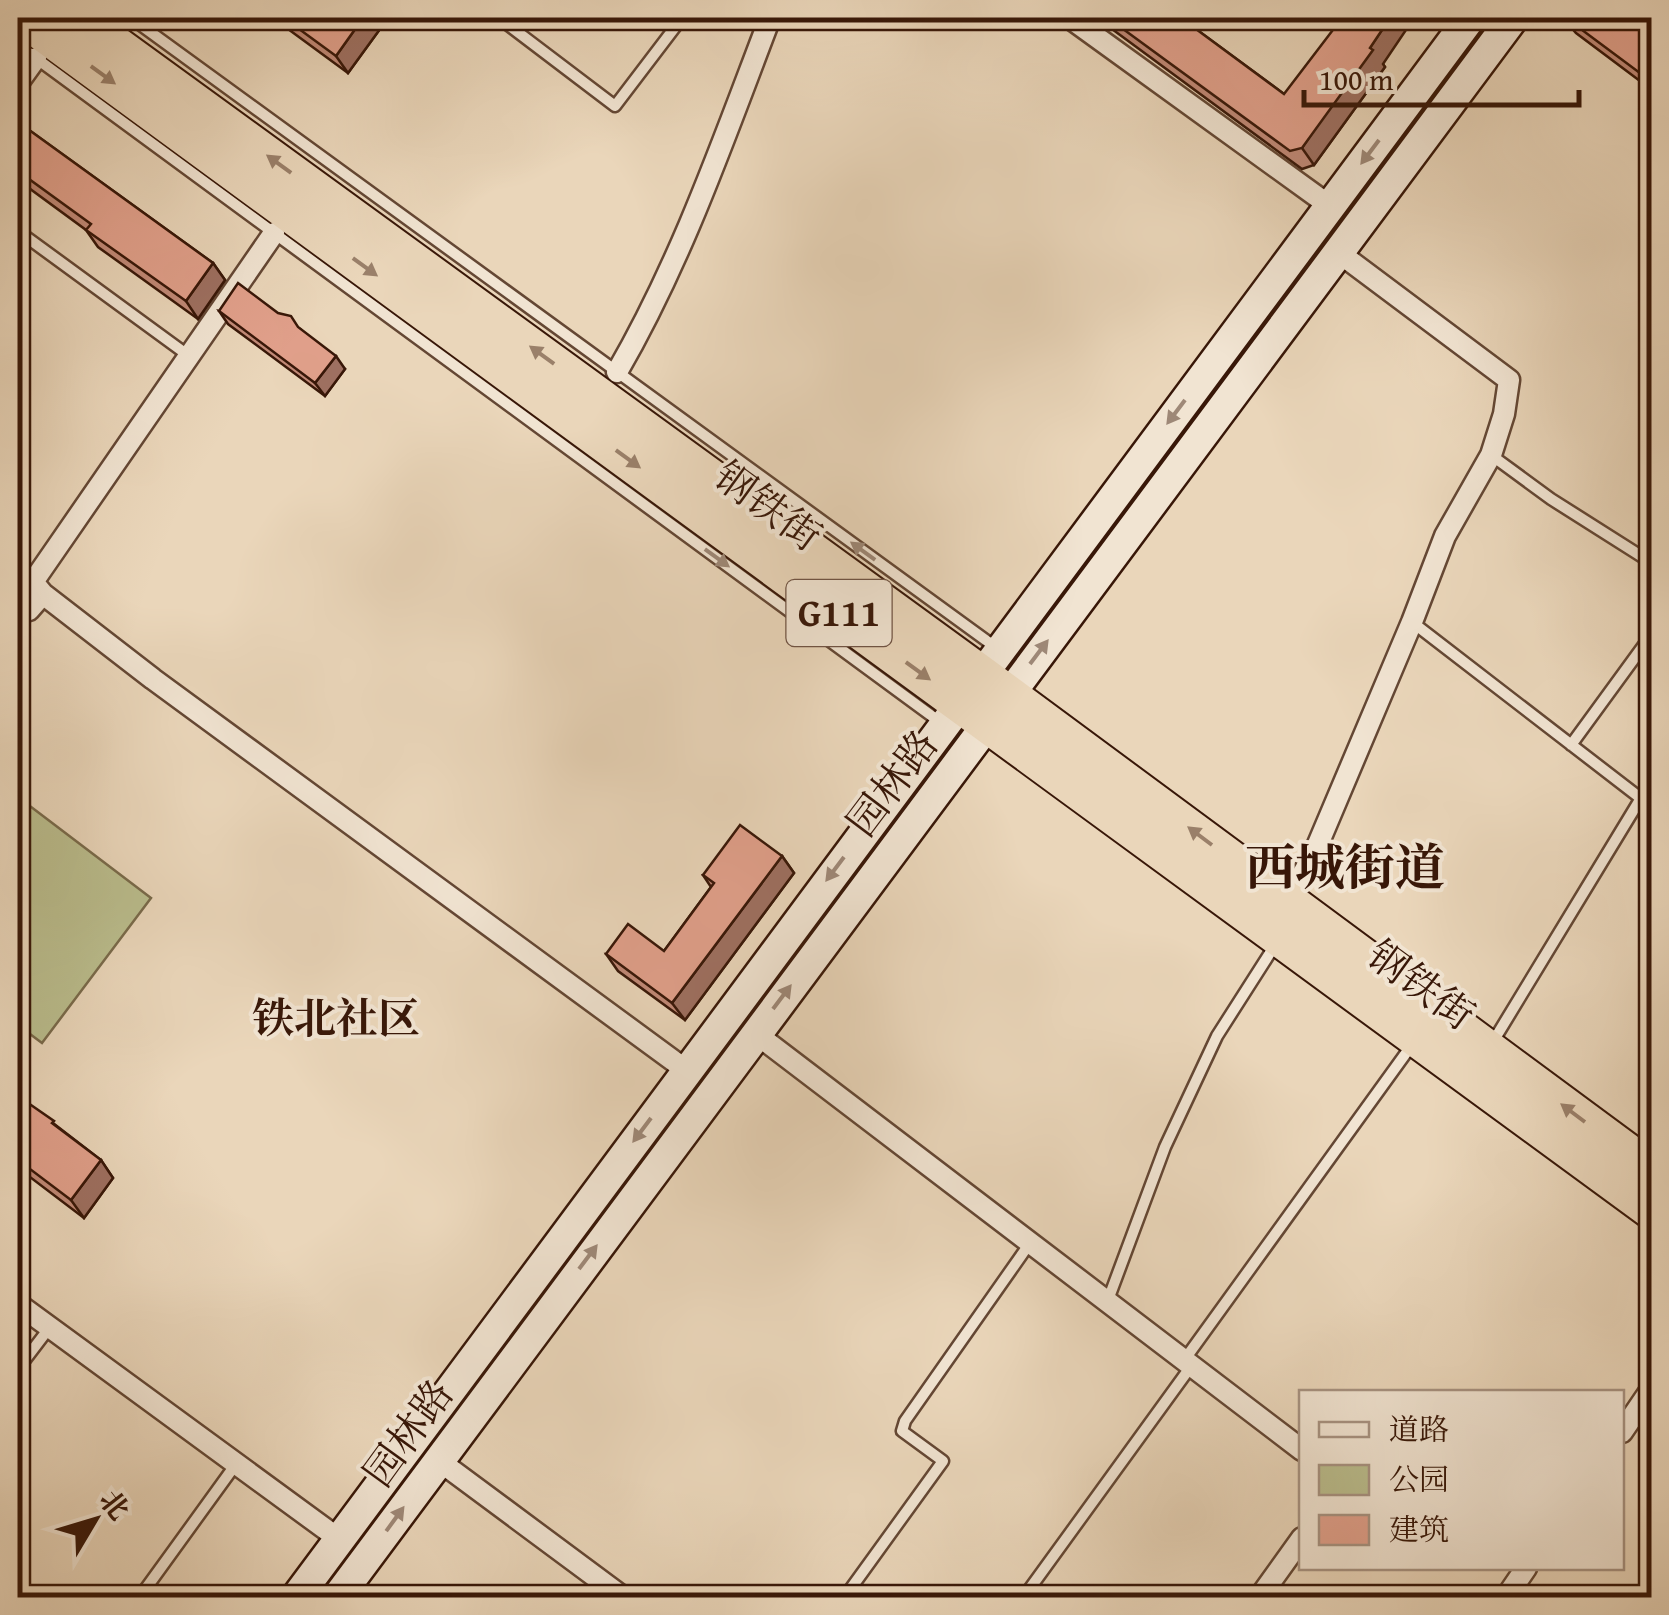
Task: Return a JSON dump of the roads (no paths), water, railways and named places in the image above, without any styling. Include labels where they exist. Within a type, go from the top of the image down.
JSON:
[{"type":"highway","name":"钢铁街","points":[[24,18],[980,694]]},
{"type":"highway","name":"钢铁街","points":[[78,18],[1284,919],[1488,1050],[1652,1171]]},
{"type":"highway","name":"钢铁街","points":[[1284,919],[1417,1038],[1652,1210]]},
{"type":"street","points":[[617,372],[648,318],[687,235],[770,18]]},
{"type":"street","points":[[1070,18],[1330,206]]},
{"type":"street","name":"园林路","points":[[338,1598],[755,1033],[980,694],[1330,206],[1470,18]]},
{"type":"street","name":"园林路","points":[[296,1598],[686,1070],[980,694],[1338,252],[1513,18]]},
{"type":"street","points":[[18,83],[36,58]]},
{"type":"street","points":[[274,233],[33,582],[43,594],[153,679],[686,1070]]},
{"type":"street","points":[[1284,919],[1445,536],[1490,454],[1504,414],[1509,380],[1338,252]]},
{"type":"street","points":[[18,613],[29,610],[43,594]]},
{"type":"street","points":[[755,1033],[1299,1448]]},
{"type":"street","points":[[18,1304],[339,1538]]},
{"type":"street","points":[[1624,1429],[1652,1388]]},
{"type":"street","points":[[438,1460],[624,1598]]},
{"type":"street","points":[[1259,1598],[1299,1542]]},
{"type":"street","points":[[1511,1598],[1510,1590],[1525,1570]]},
{"type":"lane","points":[[131,18],[617,372],[980,694]]},
{"type":"lane","points":[[499,18],[614,106],[682,18]]},
{"type":"lane","points":[[18,45],[274,233],[980,694]]},
{"type":"lane","points":[[18,231],[190,356]]},
{"type":"lane","points":[[1490,454],[1551,500],[1652,564]]},
{"type":"lane","points":[[1412,622],[1652,807]]},
{"type":"lane","points":[[1572,745],[1652,634]]},
{"type":"lane","points":[[1488,1050],[1640,798]]},
{"type":"lane","points":[[1108,1300],[1165,1148],[1217,1036],[1284,919]]},
{"type":"lane","points":[[1023,1598],[1417,1038]]},
{"type":"lane","points":[[844,1598],[943,1462],[902,1432],[904,1421],[1030,1242]]},
{"type":"lane","points":[[18,1368],[50,1327]]},
{"type":"lane","points":[[140,1598],[236,1463]]},
{"type":"district","name":"西城街道","points":[[1345,867]]},
{"type":"district","name":"铁北社区","points":[[336,1018]]}]
